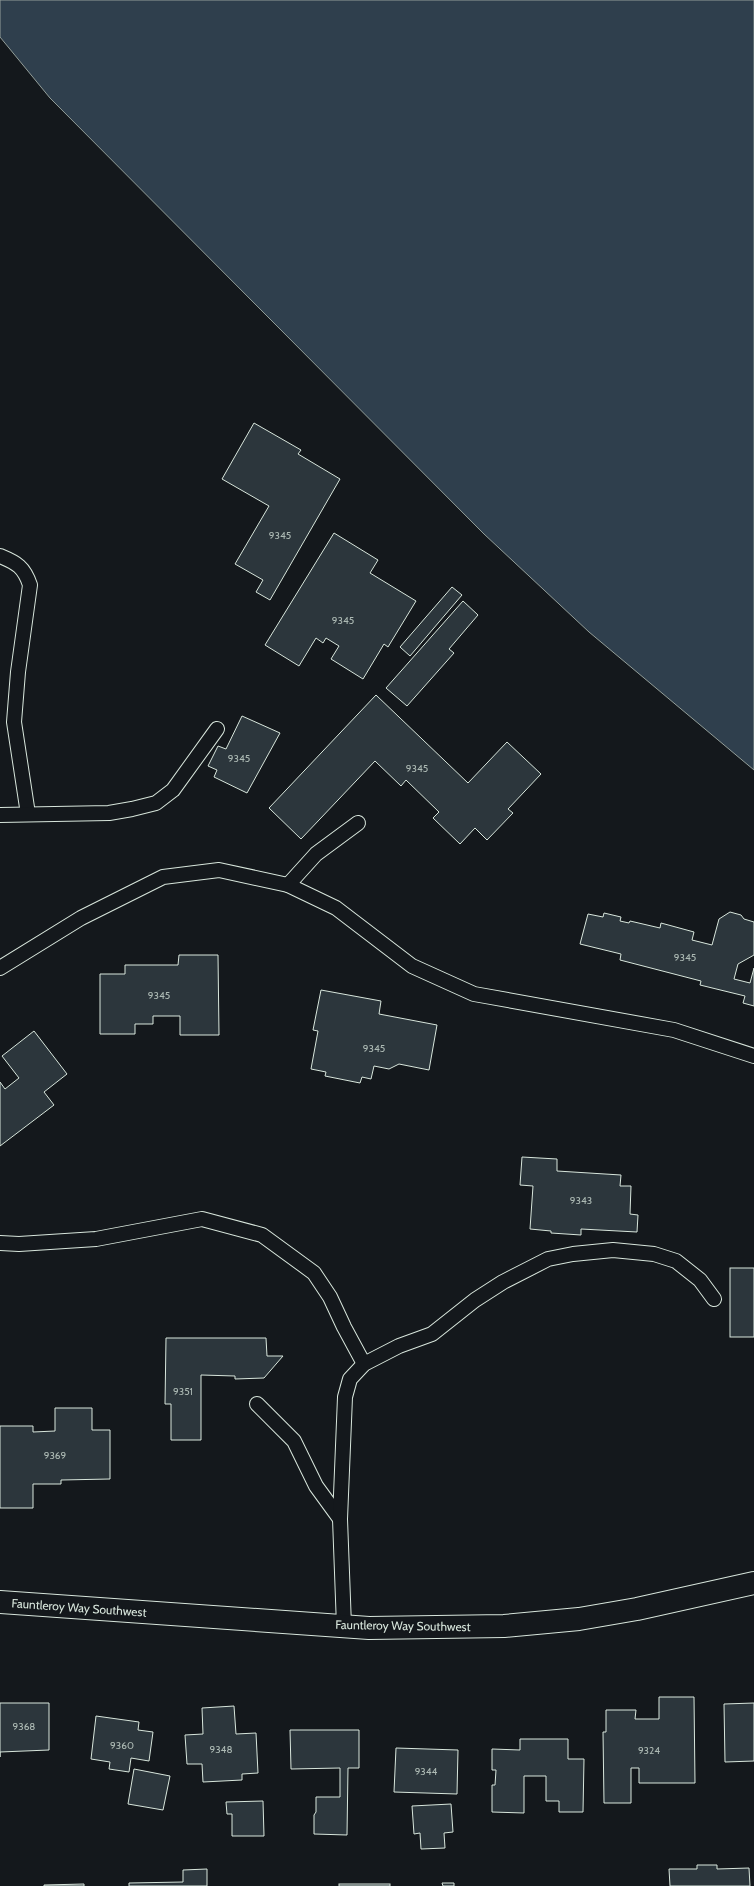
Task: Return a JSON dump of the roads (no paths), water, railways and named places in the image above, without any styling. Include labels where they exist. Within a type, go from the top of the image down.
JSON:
[{"type":"street","name":"Fauntleroy Way Southwest","points":[[0,1602],[369,1628],[504,1626],[578,1619],[637,1609],[754,1583]]},
{"type":"lane","points":[[0,556],[15,562],[26,573],[30,585],[18,672],[14,722],[28,814]]},
{"type":"lane","points":[[0,815],[109,813],[156,803],[173,790],[217,729]]},
{"type":"lane","points":[[288,885],[316,854],[358,823]]},
{"type":"lane","points":[[0,968],[81,918],[163,878],[219,870],[288,885],[336,908],[412,966],[474,994],[674,1030],[754,1056]]},
{"type":"lane","points":[[0,1243],[19,1244],[96,1239],[202,1219],[262,1235],[314,1273],[330,1297],[364,1364]]},
{"type":"lane","points":[[344,1626],[340,1519],[345,1397],[350,1379],[364,1364],[399,1346],[432,1334],[475,1300],[503,1282],[548,1259],[573,1254],[613,1250],[654,1254],[676,1261],[700,1280],[714,1299]]},
{"type":"lane","points":[[257,1404],[294,1440],[316,1486],[340,1519]]},
{"type":"water","points":[[0,0],[754,0],[754,770],[589,632],[484,534],[50,98],[0,37]]}]
